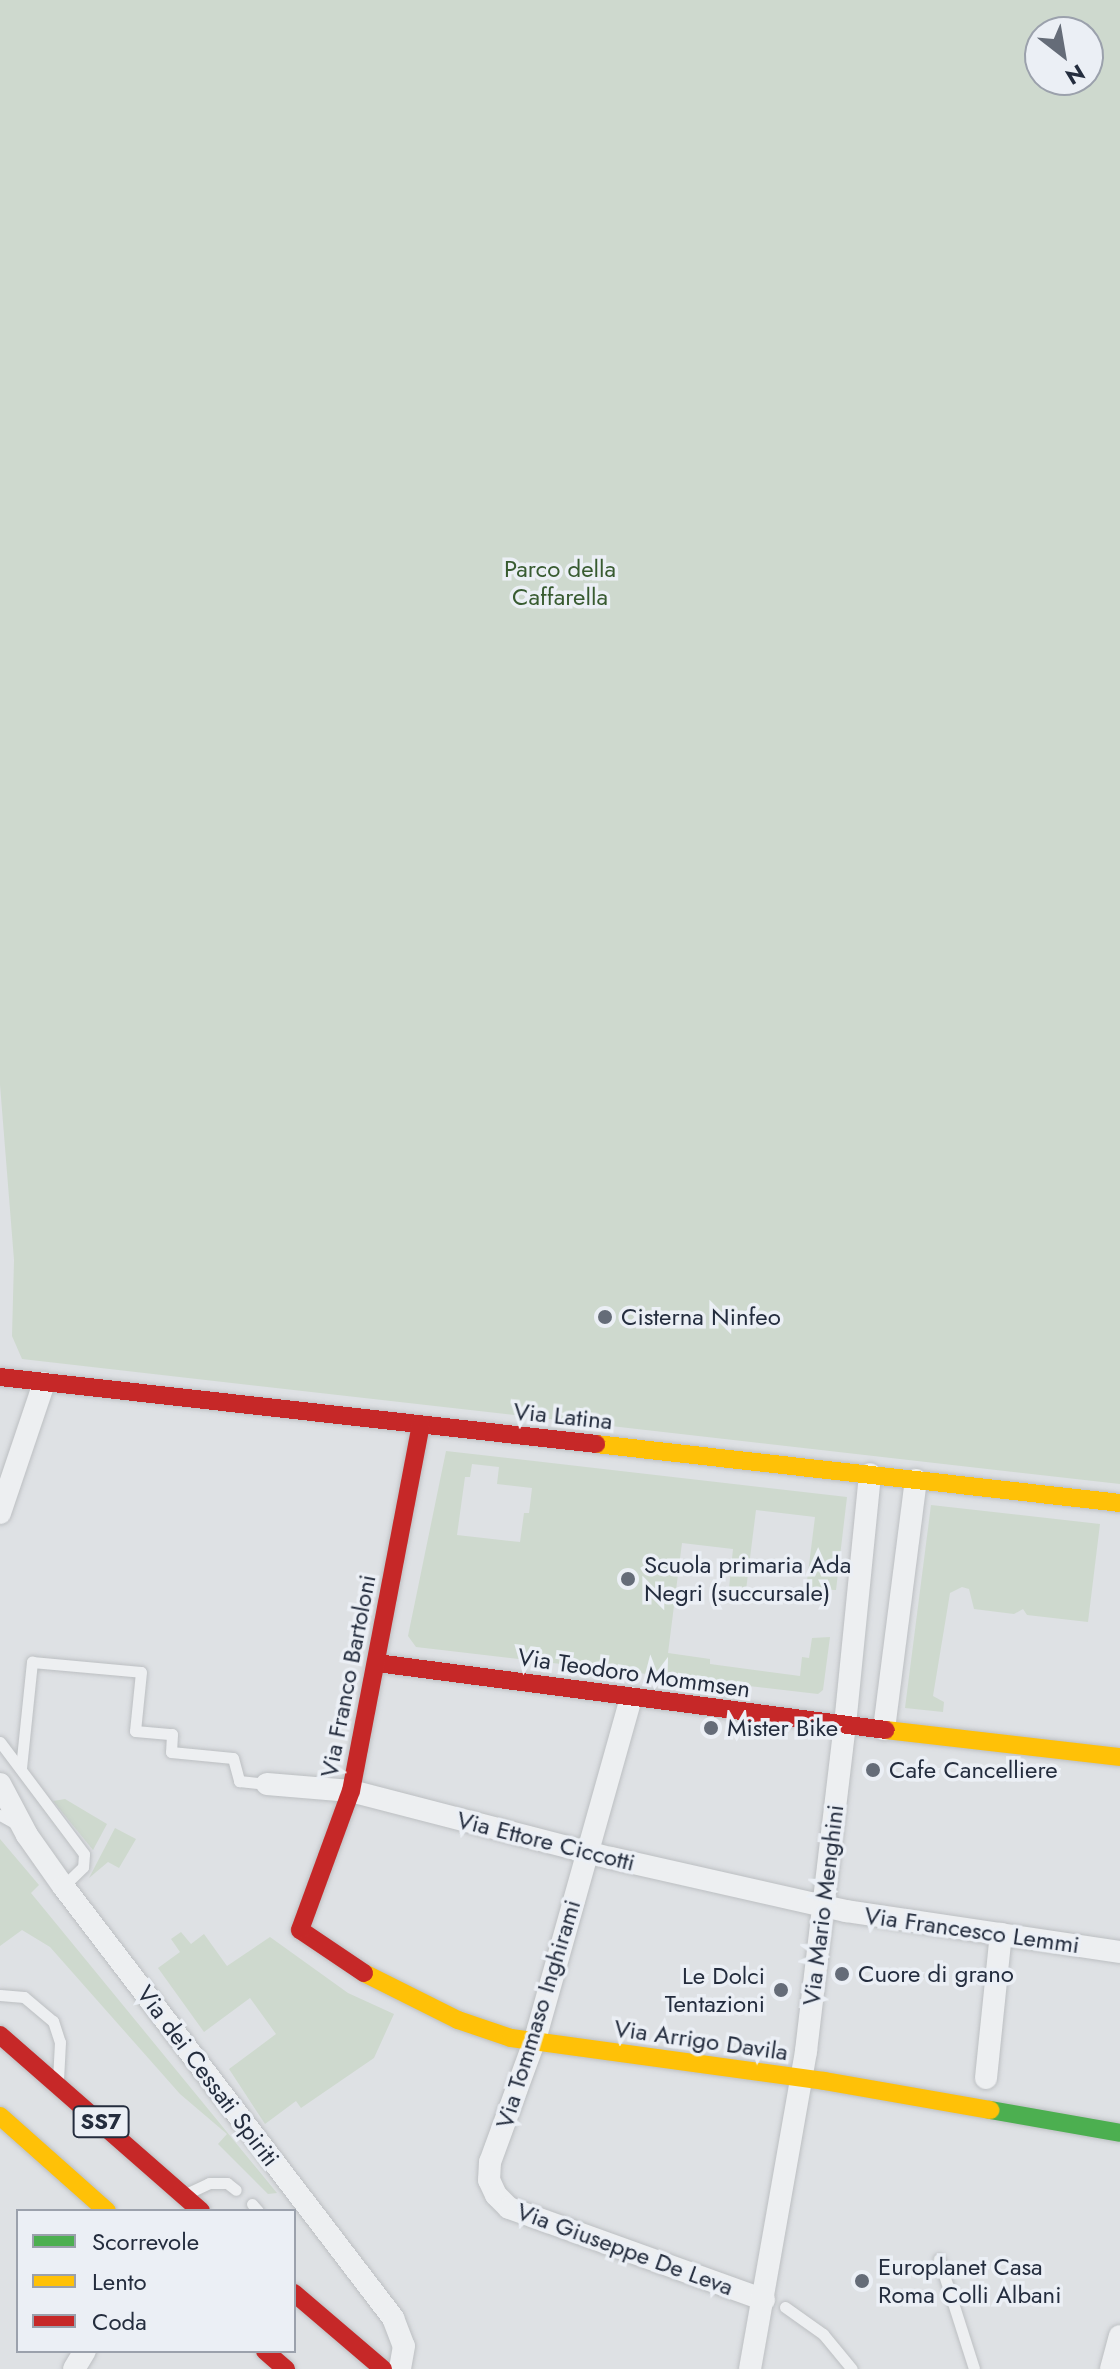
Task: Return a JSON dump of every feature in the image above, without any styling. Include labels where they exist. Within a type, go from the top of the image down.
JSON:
[{"type":"street","name":"Via Latina","points":[[0,1377],[1120,1503]]},
{"type":"street","points":[[0,1513],[44,1383]]},
{"type":"street","name":"Via Franco Bartoloni","points":[[300,1930],[351,1791],[421,1425]]},
{"type":"street","name":"Via Mario Menghini","points":[[750,2369],[774,2304],[845,1725],[870,1474]]},
{"type":"street","points":[[884,1729],[916,1480]]},
{"type":"street","name":"Via Teodoro Mommsen","points":[[377,1663],[631,1698],[1120,1757]]},
{"type":"street","name":"Via Tommaso Inghirami","points":[[493,2190],[488,2176],[490,2162],[534,2042],[631,1698]]},
{"type":"street","name":"Via dei Cessati Spiriti","points":[[0,1784],[22,1827],[63,1886],[393,2318],[404,2346],[400,2369]]},
{"type":"street","name":"Via Ettore Ciccotti","points":[[267,1784],[351,1791],[588,1852],[824,1906]]},
{"type":"street","name":"Via Francesco Lemmi","points":[[824,1906],[1120,1952]]},
{"type":"street","name":"Via Arrigo Davila","points":[[300,1930],[349,1966],[416,2002],[475,2027],[534,2042],[802,2078],[1120,2133]]},
{"type":"street","points":[[986,2078],[1001,1934]]},
{"type":"street","name":"SS7","points":[[0,2035],[199,2209]]},
{"type":"street","name":"SS7","points":[[0,2116],[105,2209]]},
{"type":"street","name":"Via Giuseppe De Leva","points":[[493,2190],[509,2208],[774,2304]]},
{"type":"street","points":[[296,2295],[383,2369]]},
{"type":"street","points":[[1111,2369],[1120,2336]]},
{"type":"street","points":[[267,2353],[286,2369]]},
{"type":"lane","points":[[21,1768],[32,1662],[141,1672],[135,1731],[172,1734],[171,1752],[233,1758],[239,1781],[267,1784]]},
{"type":"lane","points":[[0,1742],[84,1854],[83,1867],[63,1886]]},
{"type":"lane","points":[[0,1815],[22,1827]]},
{"type":"lane","points":[[0,1995],[24,1997],[53,2021],[60,2042],[57,2084]]},
{"type":"lane","points":[[183,2195],[209,2183],[227,2183],[236,2190]]},
{"type":"lane","points":[[939,2259],[974,2369]]},
{"type":"lane","points":[[774,2304],[823,2334],[852,2369]]},
{"type":"green space","name":"Parco della Caffarella","points":[[0,0],[1120,0],[1120,1484],[22,1359],[12,1336],[14,1260],[0,1085]]},
{"type":"green space","name":"Scuola primaria Ada Negri (succursale)","points":[[446,1451],[847,1497],[836,1590],[806,1589],[815,1517],[756,1510],[746,1590],[729,1588],[733,1549],[682,1543],[668,1653],[710,1659],[710,1664],[800,1676],[802,1657],[809,1658],[812,1638],[830,1637],[823,1690],[818,1694],[416,1647],[408,1636]],"holes":[[[472,1464],[499,1467],[497,1484],[532,1488],[529,1513],[524,1513],[520,1542],[457,1535],[465,1477],[470,1477]]]},
{"type":"green space","points":[[931,1505],[1100,1524],[1088,1622],[1027,1615],[1023,1609],[1014,1614],[974,1609],[969,1589],[962,1587],[950,1593],[933,1696],[944,1702],[943,1712],[905,1708]]},
{"type":"green space","points":[[65,1799],[107,1824],[93,1850],[53,1801]]},
{"type":"green space","points":[[115,1828],[136,1839],[119,1868],[108,1862],[89,1878]]},
{"type":"green space","points":[[0,1839],[39,1885],[31,1893],[277,2193],[268,2194],[218,2144],[227,2134],[180,2094],[50,1947],[22,1930],[0,1946]]},
{"type":"green space","points":[[181,1932],[191,1944],[204,1934],[227,1966],[270,1937],[348,1993],[394,2014],[374,2058],[301,2108],[296,2101],[265,2124],[229,2069],[276,2034],[250,1998],[204,2032],[158,1968],[180,1952],[171,1939]]},
{"type":"traffic: fast","points":[[990,2110],[1120,2133]]},
{"type":"traffic: slow","points":[[596,1444],[1120,1503]]},
{"type":"traffic: slow","points":[[886,1730],[1120,1757]]},
{"type":"traffic: slow","points":[[364,1973],[458,2020],[511,2038],[824,2081],[990,2110]]},
{"type":"traffic: slow","points":[[0,2116],[105,2209]]},
{"type":"traffic: jam","points":[[0,1377],[596,1444]]},
{"type":"traffic: jam","points":[[364,1973],[300,1930],[351,1791],[421,1425]]},
{"type":"traffic: jam","points":[[377,1663],[886,1730]]},
{"type":"traffic: jam","points":[[0,2035],[199,2209]]},
{"type":"traffic: jam","points":[[296,2295],[383,2369]]},
{"type":"traffic: jam","points":[[267,2353],[286,2369]]},
{"type":"place","name":"Cisterna Ninfeo","points":[[605,1317]]},
{"type":"place","name":"Scuola primaria Ada Negri (succursale)","points":[[628,1579]]},
{"type":"place","name":"Mister Bike","points":[[711,1728]]},
{"type":"place","name":"Cafe Cancelliere","points":[[873,1770]]},
{"type":"place","name":"Cuore di grano","points":[[842,1974]]},
{"type":"place","name":"Le Dolci Tentazioni","points":[[781,1990]]},
{"type":"place","name":"Europlanet Casa Roma Colli Albani","points":[[862,2281]]}]
